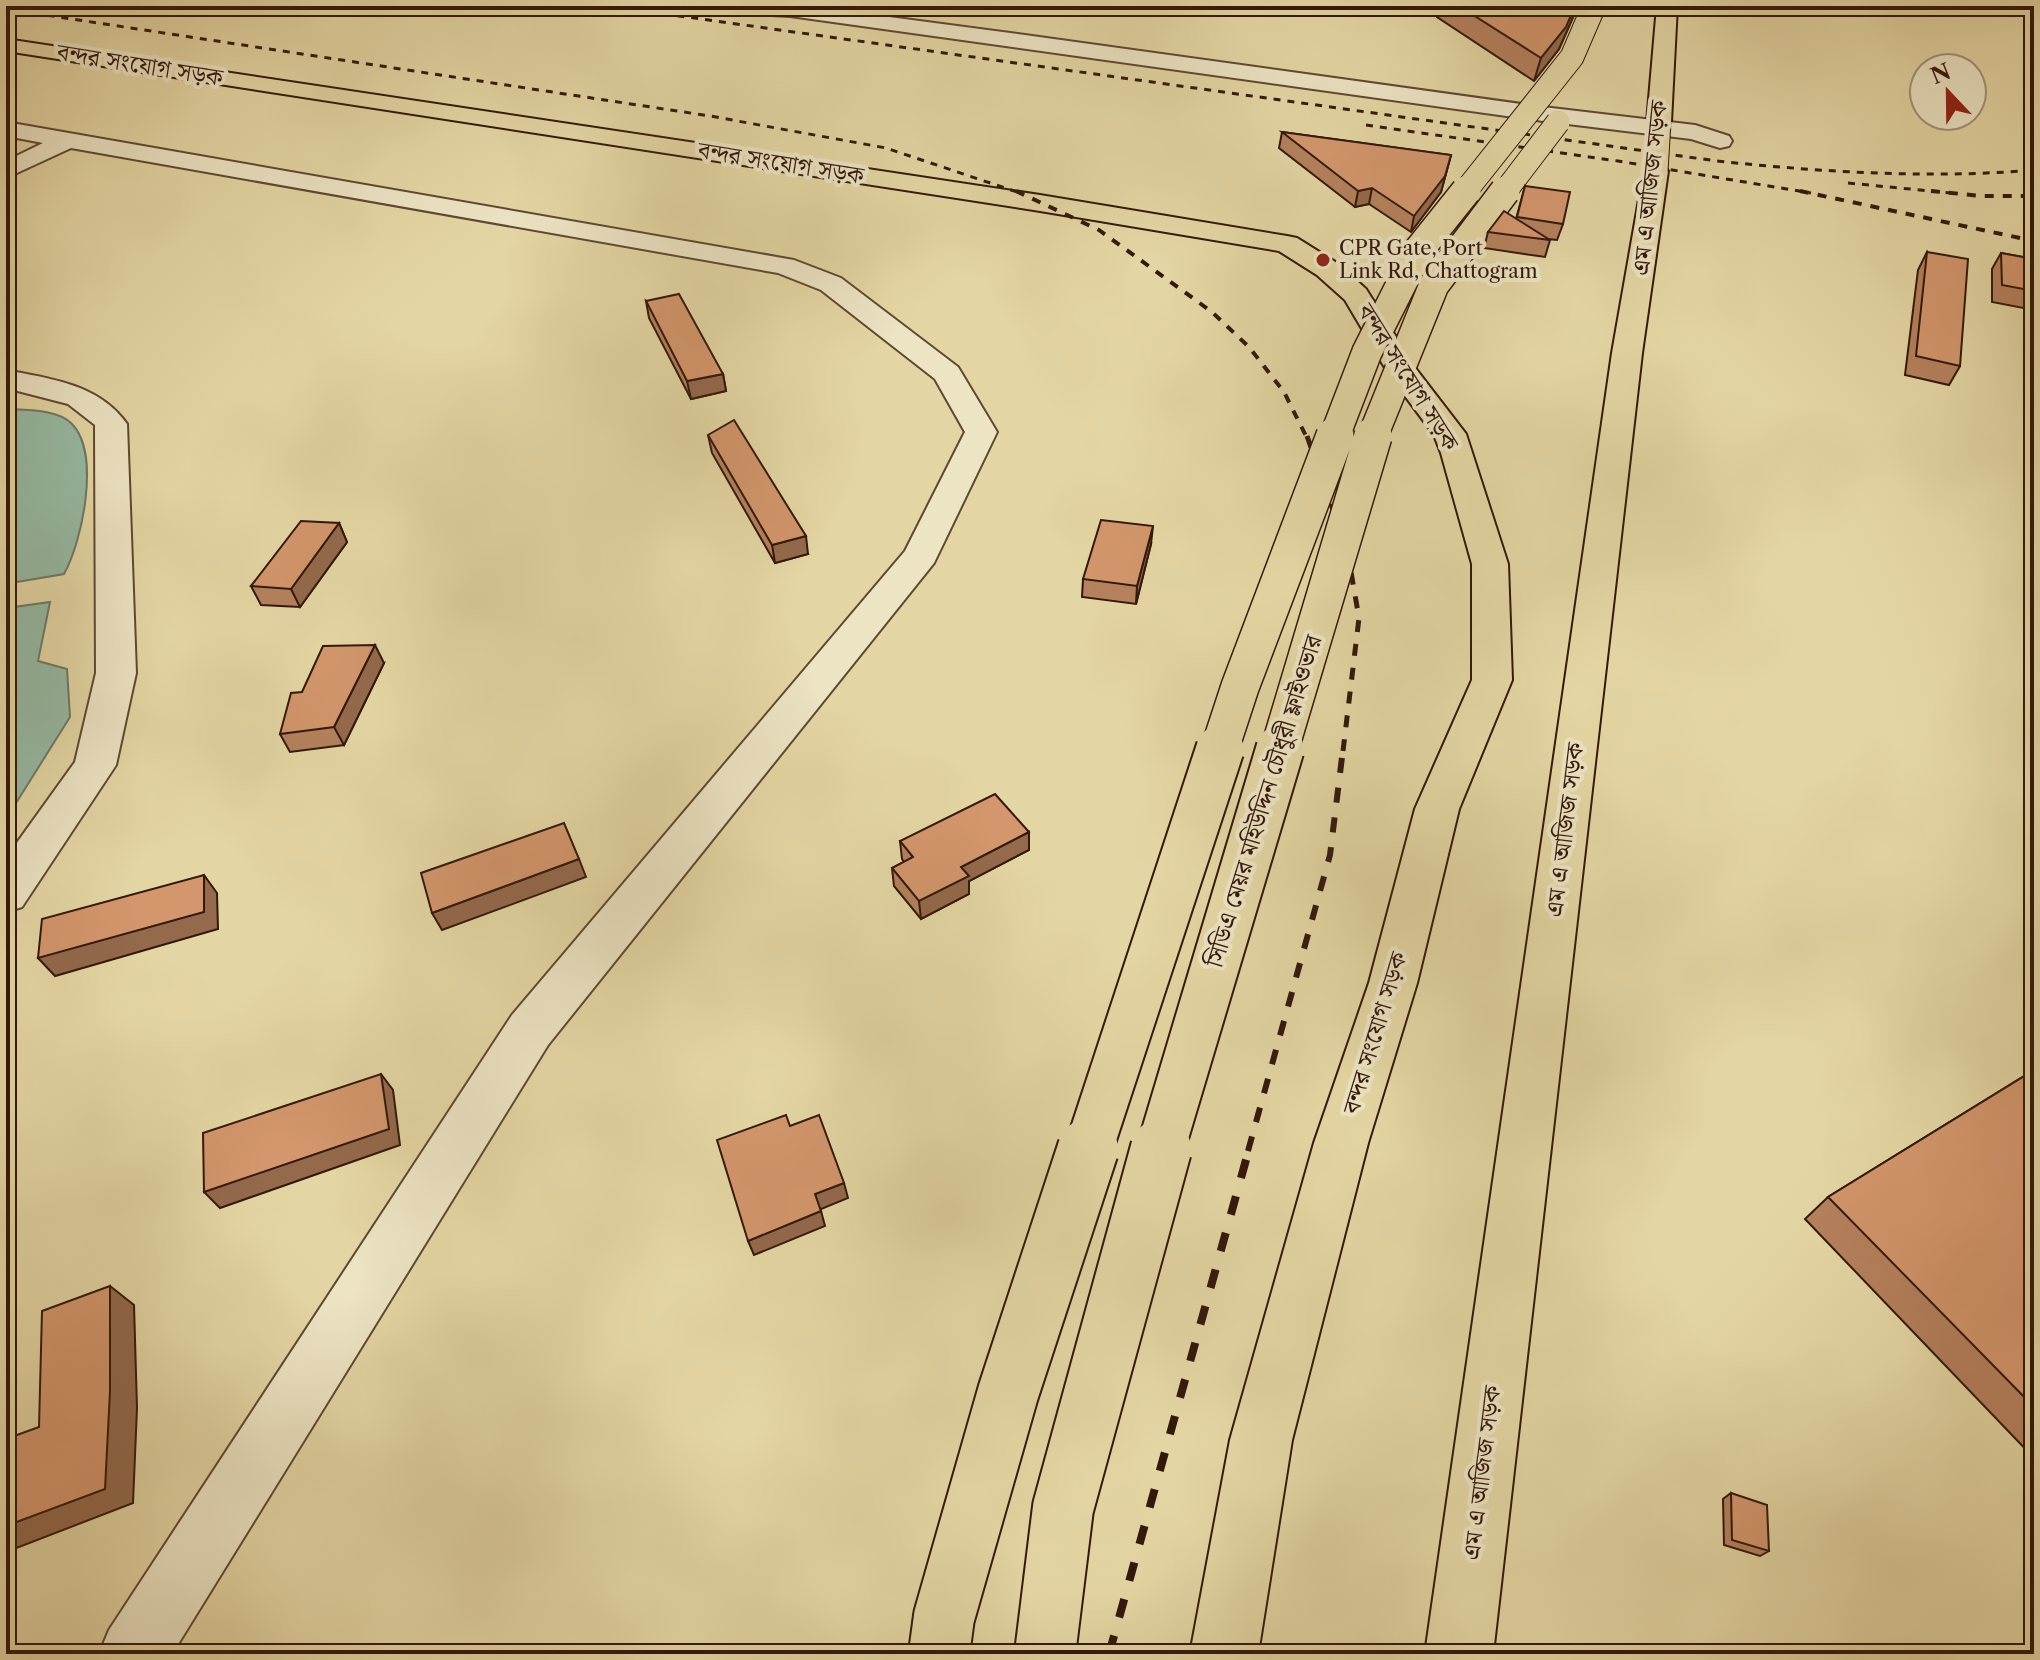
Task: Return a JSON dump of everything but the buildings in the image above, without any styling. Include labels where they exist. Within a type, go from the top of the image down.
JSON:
[{"type":"main road","points":[[939,1654],[944,1617],[1008,1393],[1230,717],[1367,352],[1418,251],[1572,57],[1594,6]]},
{"type":"main road","name":"সিডিএ মেয়র মহিউদ্দিন চৌধুরী ফ্লাইওভার","points":[[1045,1654],[1063,1508],[1145,1201],[1377,422],[1434,285],[1572,104],[1624,6]]},
{"type":"main road","name":"এম এ আজিজ সড়ক","points":[[1459,1654],[1627,353],[1656,171],[1667,6]]},
{"type":"main road","name":"বন্দর সংযোগ সড়ক","points":[[6,45],[1025,200],[1287,244],[1327,269],[1356,295],[1403,373],[1450,434],[1490,564],[1492,680],[1437,809],[1393,983],[1341,1143],[1261,1440],[1224,1654]]},
{"type":"street","points":[[722,6],[750,16],[1512,121],[1694,144],[1720,141]]},
{"type":"street","points":[[6,129],[784,266],[831,284],[947,374],[981,432],[921,555],[530,1030],[133,1654]]},
{"type":"street","points":[[6,171],[67,140]]},
{"type":"street","points":[[6,379],[86,401],[103,410],[111,424],[116,673],[95,765],[6,894]]},
{"type":"shaded area","points":[[6,409],[58,415],[72,424],[81,438],[86,456],[86,498],[77,541],[64,574],[17,582],[6,577]]},
{"type":"shaded area","points":[[50,602],[38,661],[67,669],[70,717],[6,819],[6,611],[7,608]]},
{"type":"railway","points":[[608,6],[1717,161],[1876,173],[1955,174],[2034,170]]},
{"type":"railway","points":[[6,9],[710,116],[886,148],[1020,193]]},
{"type":"railway","points":[[1366,125],[1618,161],[1804,192]]},
{"type":"railway","points":[[1848,183],[1951,193]]},
{"type":"railway","points":[[1016,191],[1099,230],[1212,312],[1249,347],[1284,392],[1307,438]]},
{"type":"railway","points":[[1931,191],[1982,196],[2034,196]]},
{"type":"railway","points":[[1804,192],[1811,193]]},
{"type":"railway","points":[[1804,192],[2034,241]]},
{"type":"railway","points":[[1307,436],[1347,549],[1359,618],[1343,751]]},
{"type":"railway","points":[[1248,1151],[1330,855],[1343,749]]},
{"type":"railway","points":[[1109,1654],[1249,1149]]},
{"type":"place","name":"CPR Gate, Port Link Rd, Chattogram","points":[[1323,260]]}]
